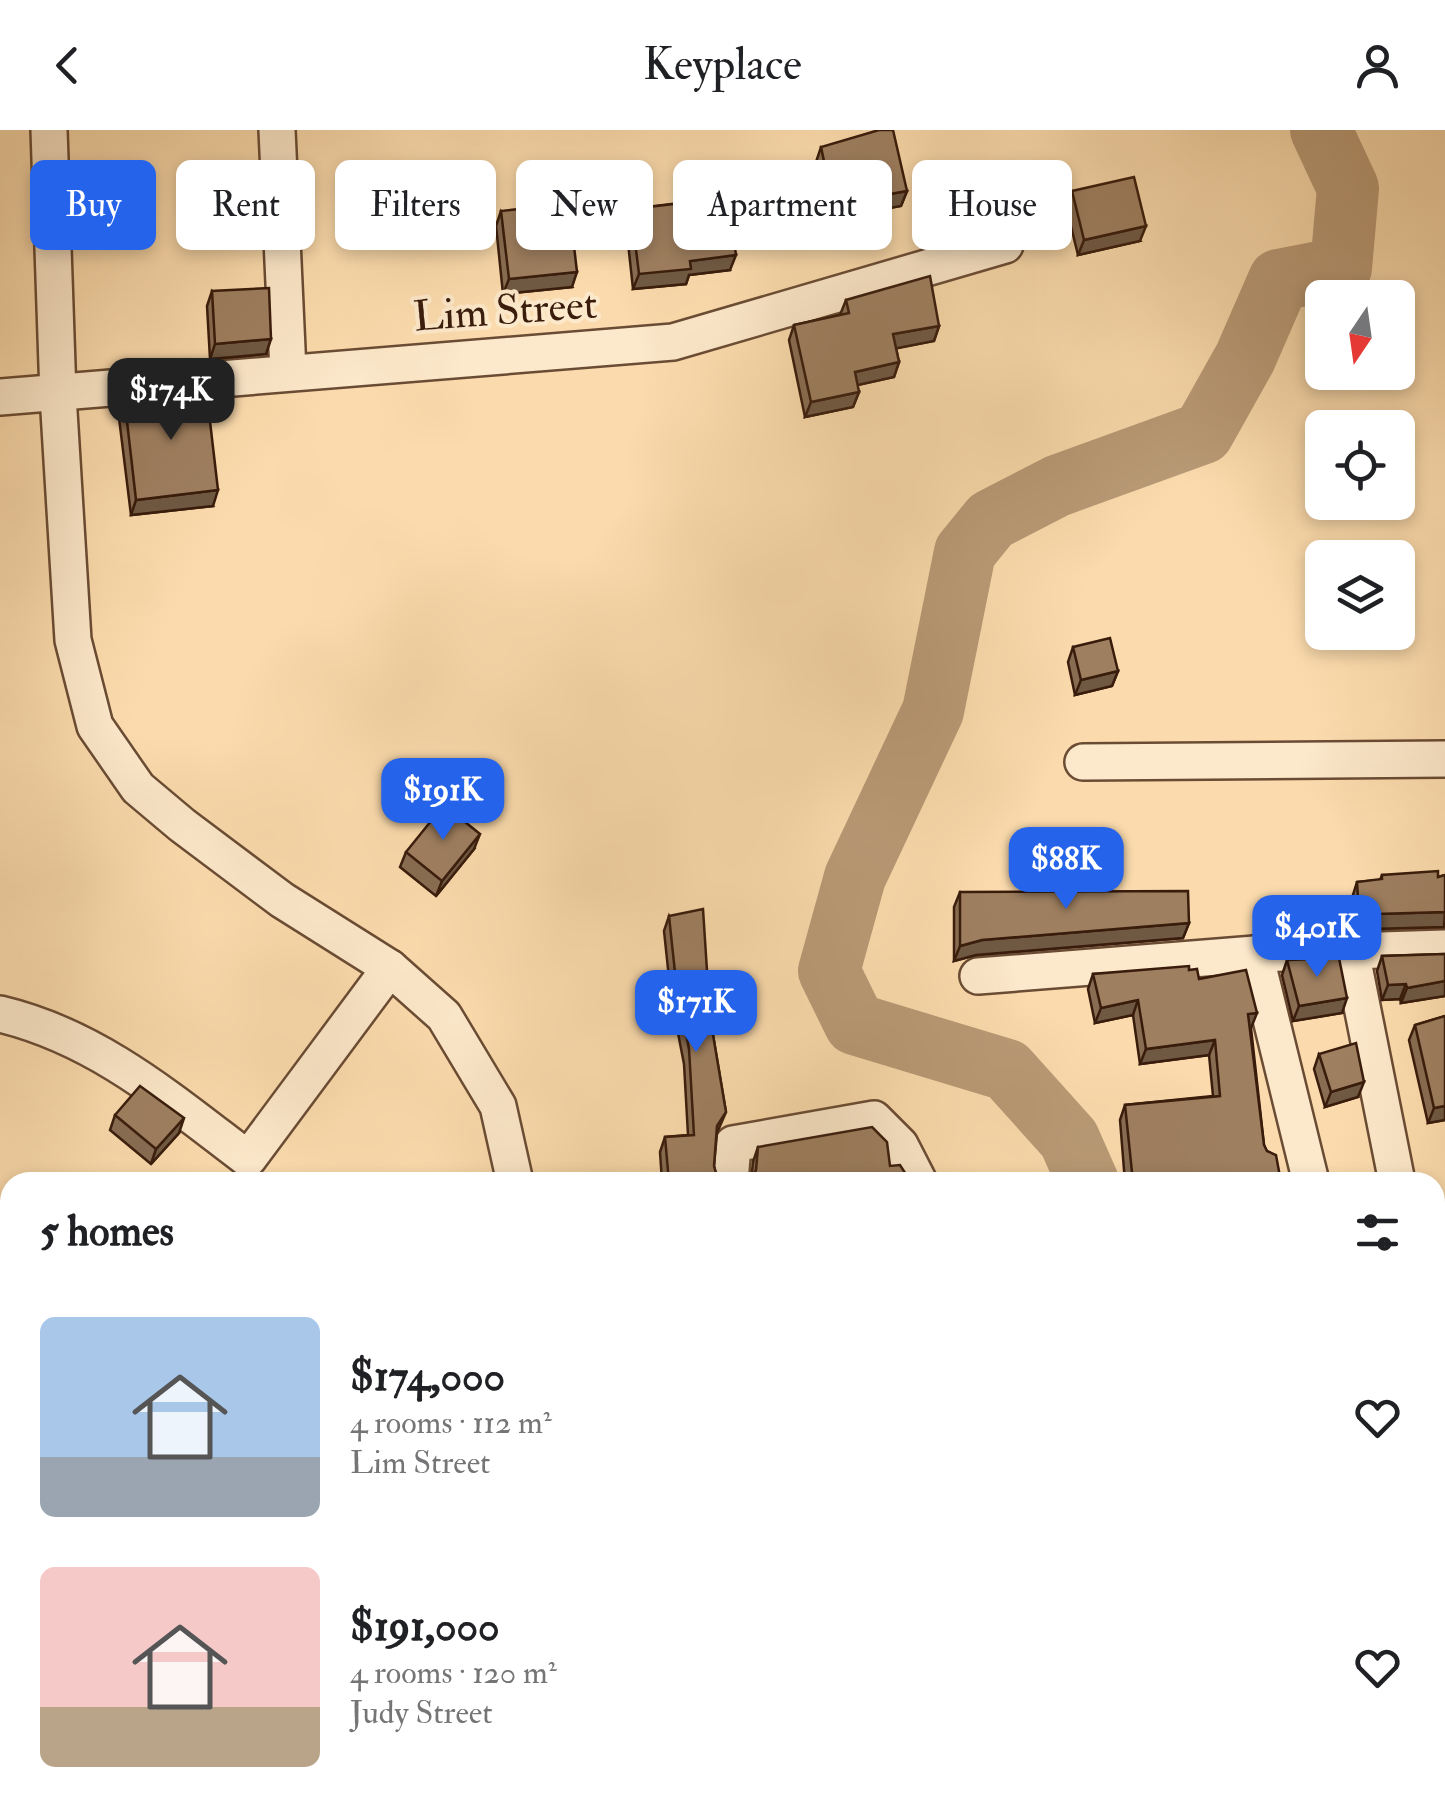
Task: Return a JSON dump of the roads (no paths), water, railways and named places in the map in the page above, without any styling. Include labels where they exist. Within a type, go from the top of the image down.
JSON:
[{"type":"street","points":[[49,130],[58,394],[73,640],[95,726],[138,788],[182,826],[282,900],[390,968],[444,1016],[498,1106],[513,1172]]},
{"type":"street","points":[[278,130],[288,371]]},
{"type":"street","name":"Lim Street","points":[[0,397],[673,342],[988,250]]},
{"type":"street","points":[[1082,762],[1445,759]]},
{"type":"street","points":[[978,976],[1254,954],[1445,948]]},
{"type":"street","points":[[1351,951],[1395,1172]]},
{"type":"street","points":[[1254,954],[1308,1172]]},
{"type":"street","points":[[0,1014],[42,1024],[112,1058],[248,1159],[390,968]]},
{"type":"street","points":[[731,1172],[733,1144],[874,1119],[900,1145],[914,1172]]},
{"type":"waterway","points":[[1084,1172],[1069,1139],[1007,1070],[855,1024],[829,971],[855,877],[933,711],[965,552],[991,520],[1057,486],[1203,433],[1245,358],[1279,280],[1341,268],[1348,188],[1321,130]]}]
